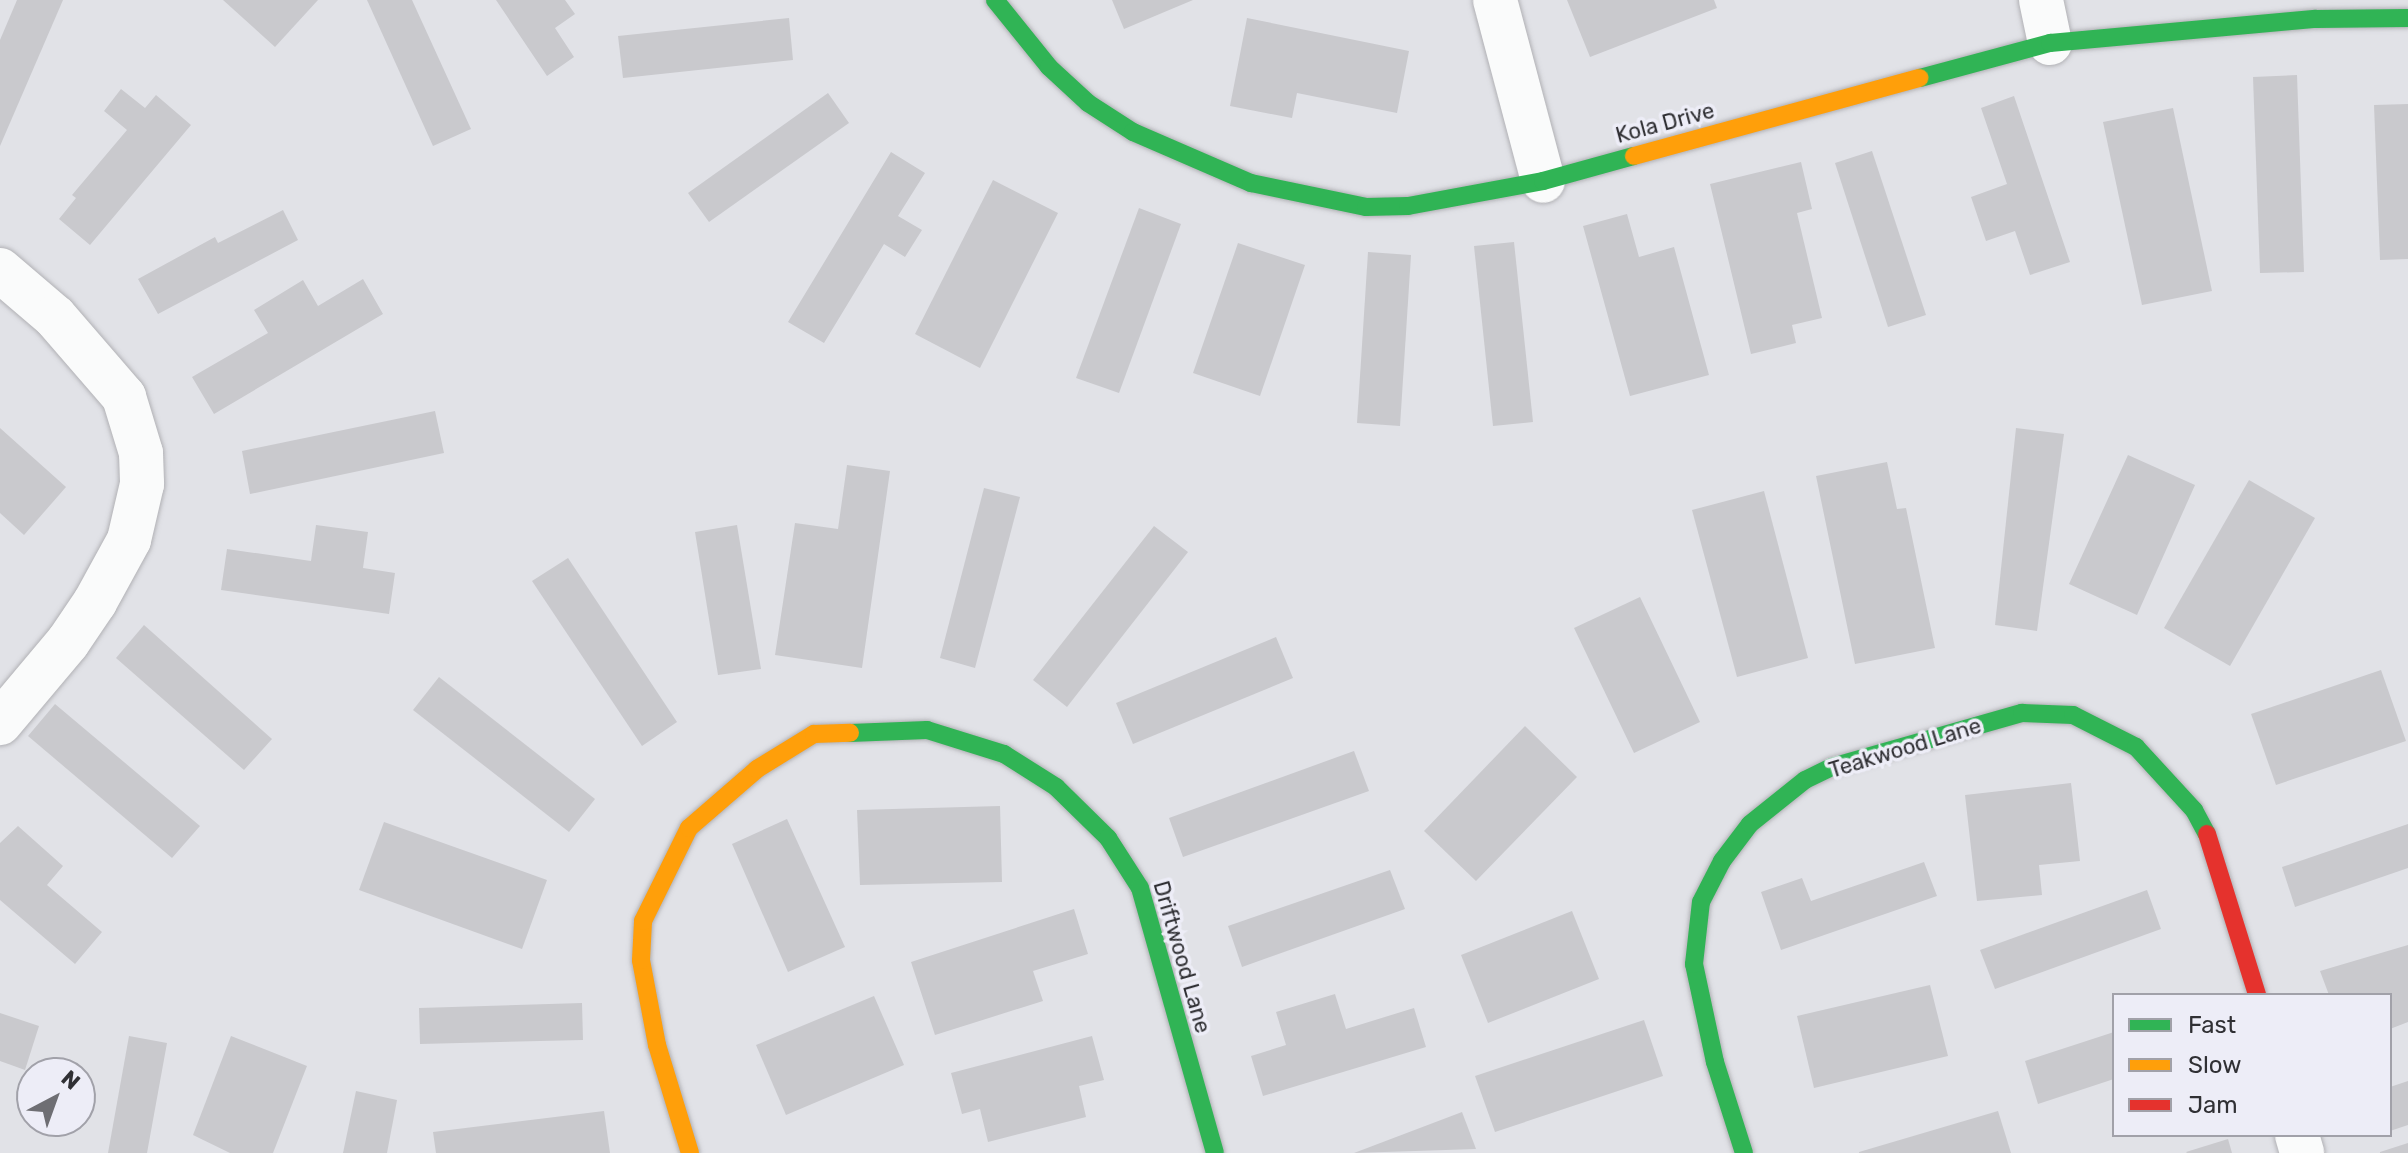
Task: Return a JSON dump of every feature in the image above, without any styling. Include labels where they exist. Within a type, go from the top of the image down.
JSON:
[{"type":"street","name":"Kola Drive","points":[[995,0],[1049,67],[1088,103],[1133,132],[1251,183],[1366,207],[1408,206],[1543,181],[2050,43],[2316,19],[2408,18]]},
{"type":"street","points":[[1495,0],[1543,181]]},
{"type":"street","points":[[2041,0],[2050,43]]},
{"type":"street","points":[[0,270],[55,317],[124,397],[141,453],[142,484],[129,540],[95,602],[0,723]]},
{"type":"street","name":"Teakwood Lane","points":[[1744,1153],[1715,1062],[1694,964],[1701,902],[1722,861],[1750,824],[1776,800],[1832,767],[2022,713],[2073,715],[2099,724],[2136,747],[2194,810],[2214,847],[2256,993]]},
{"type":"street","name":"Driftwood Lane","points":[[690,1153],[657,1045],[641,960],[643,921],[689,828],[757,769],[814,734],[927,730],[1004,754],[1056,787],[1108,838],[1140,888],[1215,1153]]},
{"type":"building","points":[[17,0],[63,0],[0,146],[0,40]]},
{"type":"building","points":[[223,0],[318,0],[275,47]]},
{"type":"building","points":[[367,0],[412,0],[471,129],[433,146]]},
{"type":"building","points":[[496,0],[565,0],[575,14],[555,28],[574,57],[547,76]]},
{"type":"building","points":[[1112,0],[1193,0],[1124,29]]},
{"type":"building","points":[[1567,0],[1714,0],[1717,8],[1590,57]]},
{"type":"building","points":[[789,18],[793,60],[623,78],[618,36]]},
{"type":"building","points":[[1247,18],[1409,51],[1397,113],[1297,93],[1292,118],[1230,106]]},
{"type":"building","points":[[2297,75],[2304,272],[2260,273],[2253,77]]},
{"type":"building","points":[[121,89],[145,108],[156,95],[191,125],[90,245],[59,219],[76,198],[72,195],[127,130],[104,111]]},
{"type":"building","points":[[828,93],[849,123],[709,222],[688,193]]},
{"type":"building","points":[[2014,96],[2070,262],[2030,275],[2015,231],[1986,241],[1971,197],[2007,184],[1981,108]]},
{"type":"building","points":[[2408,104],[2408,259],[2380,260],[2374,105]]},
{"type":"building","points":[[2173,108],[2212,291],[2142,305],[2103,122]]},
{"type":"building","points":[[1872,151],[1926,315],[1888,327],[1835,163]]},
{"type":"building","points":[[891,152],[925,173],[898,216],[922,230],[905,257],[884,244],[824,343],[788,322]]},
{"type":"building","points":[[1801,162],[1812,209],[1797,213],[1822,318],[1792,325],[1796,343],[1751,354],[1710,184]]},
{"type":"building","points":[[993,180],[1058,213],[980,368],[915,334]]},
{"type":"building","points":[[1139,208],[1181,224],[1119,393],[1076,378]]},
{"type":"building","points":[[283,210],[298,240],[158,314],[138,279],[215,237],[218,243]]},
{"type":"building","points":[[1627,214],[1639,257],[1674,247],[1709,375],[1630,396],[1583,226]]},
{"type":"building","points":[[1514,242],[1533,422],[1493,426],[1474,246]]},
{"type":"building","points":[[1238,243],[1305,265],[1260,396],[1193,373]]},
{"type":"building","points":[[1368,252],[1411,255],[1400,426],[1357,423]]},
{"type":"building","points":[[363,279],[383,314],[214,414],[192,377],[268,333],[254,310],[303,280],[318,306]]},
{"type":"building","points":[[435,411],[444,453],[250,494],[242,451]]},
{"type":"building","points":[[0,428],[66,487],[24,535],[0,513]]},
{"type":"building","points":[[2016,428],[2064,434],[2037,631],[1995,625]]},
{"type":"building","points":[[2128,455],[2195,485],[2137,615],[2069,584]]},
{"type":"building","points":[[1887,462],[1897,509],[1906,508],[1935,648],[1855,664],[1816,476]]},
{"type":"building","points":[[847,465],[890,471],[862,668],[775,655],[795,523],[838,529]]},
{"type":"building","points":[[2249,480],[2315,518],[2230,666],[2164,628]]},
{"type":"building","points":[[984,488],[1020,497],[975,668],[940,658]]},
{"type":"building","points":[[1764,491],[1808,658],[1737,677],[1692,510]]},
{"type":"building","points":[[316,525],[368,532],[363,568],[395,573],[389,614],[221,590],[227,549],[311,561]]},
{"type":"building","points":[[737,525],[761,669],[718,675],[695,532]]},
{"type":"building","points":[[1154,526],[1188,552],[1067,707],[1033,680]]},
{"type":"building","points":[[568,558],[677,722],[642,746],[532,581]]},
{"type":"building","points":[[1640,597],[1700,722],[1634,753],[1574,628]]},
{"type":"building","points":[[144,625],[272,739],[244,770],[116,658]]},
{"type":"building","points":[[1276,637],[1293,678],[1133,744],[1116,703]]},
{"type":"building","points":[[2381,670],[2406,741],[2276,785],[2251,714]]},
{"type":"building","points":[[439,677],[595,799],[569,832],[413,710]]},
{"type":"building","points":[[55,704],[200,826],[172,858],[28,736]]},
{"type":"building","points":[[1525,726],[1577,777],[1476,881],[1424,831]]},
{"type":"building","points":[[1354,751],[1369,791],[1183,857],[1169,818]]},
{"type":"building","points":[[2071,783],[2080,861],[2039,865],[2042,895],[1977,901],[1965,795]]},
{"type":"building","points":[[1000,806],[1002,882],[860,885],[857,810]]},
{"type":"building","points":[[787,819],[845,947],[788,972],[732,844]]},
{"type":"building","points":[[384,822],[547,880],[522,949],[359,890]]},
{"type":"building","points":[[2408,824],[2408,868],[2295,907],[2282,867]]},
{"type":"building","points":[[18,826],[63,866],[47,885],[102,932],[75,964],[0,900],[0,843]]},
{"type":"building","points":[[1924,862],[1937,896],[1781,950],[1761,892],[1802,878],[1811,901]]},
{"type":"building","points":[[1390,870],[1405,909],[1242,967],[1228,926]]},
{"type":"building","points":[[2147,890],[2161,929],[1995,989],[1980,950]]},
{"type":"building","points":[[1074,909],[1088,954],[1033,971],[1043,1001],[935,1035],[911,962]]},
{"type":"building","points":[[1572,911],[1599,979],[1488,1023],[1461,955]]},
{"type":"building","points":[[2408,945],[2408,1022],[2392,1028],[2392,993],[2328,993],[2320,971]]},
{"type":"building","points":[[1930,985],[1948,1056],[1814,1088],[1797,1016]]},
{"type":"building","points":[[1335,994],[1346,1029],[1414,1008],[1426,1047],[1263,1096],[1251,1056],[1286,1045],[1276,1012]]},
{"type":"building","points":[[874,996],[904,1065],[786,1115],[756,1045]]},
{"type":"building","points":[[582,1003],[583,1040],[420,1044],[419,1008]]},
{"type":"building","points":[[0,1013],[39,1026],[29,1057],[16,1057],[16,1067],[0,1061]]},
{"type":"building","points":[[1644,1020],[1663,1076],[1495,1132],[1475,1076]]},
{"type":"building","points":[[2112,1033],[2112,1080],[2038,1104],[2025,1061]]},
{"type":"building","points":[[129,1036],[167,1043],[147,1153],[108,1153]]},
{"type":"building","points":[[231,1036],[307,1066],[273,1153],[230,1153],[193,1135]]},
{"type":"building","points":[[1092,1036],[1104,1080],[1079,1086],[1086,1117],[988,1142],[980,1109],[962,1114],[951,1073]]},
{"type":"building","points":[[2408,1081],[2408,1125],[2392,1130],[2392,1086]]},
{"type":"building","points":[[356,1091],[397,1100],[387,1153],[343,1153]]},
{"type":"building","points":[[604,1111],[610,1153],[436,1153],[433,1132]]},
{"type":"building","points":[[1998,1111],[2011,1153],[1859,1153],[1859,1152]]},
{"type":"building","points":[[1462,1112],[1476,1149],[1354,1153]]},
{"type":"building","points":[[2228,1139],[2232,1153],[2186,1152]]},
{"type":"building","points":[[2408,1143],[2408,1153],[2380,1153],[2380,1152]]},
{"type":"traffic: fast","points":[[995,0],[1049,67],[1088,103],[1133,132],[1251,183],[1366,207],[1408,206],[1543,181],[1634,156]]},
{"type":"traffic: fast","points":[[1920,78],[2050,43],[2316,19],[2408,18]]},
{"type":"traffic: fast","points":[[1744,1153],[1715,1062],[1694,964],[1701,902],[1722,861],[1750,824],[1805,780],[1832,767],[2022,713],[2073,715],[2136,747],[2194,810],[2207,834]]},
{"type":"traffic: fast","points":[[850,733],[927,730],[1004,754],[1056,787],[1108,838],[1140,888],[1215,1153]]},
{"type":"traffic: slow","points":[[1634,156],[1920,78]]},
{"type":"traffic: slow","points":[[690,1153],[657,1045],[641,960],[643,921],[689,828],[757,769],[814,734],[850,733]]},
{"type":"traffic: jam","points":[[2207,834],[2256,993]]}]
